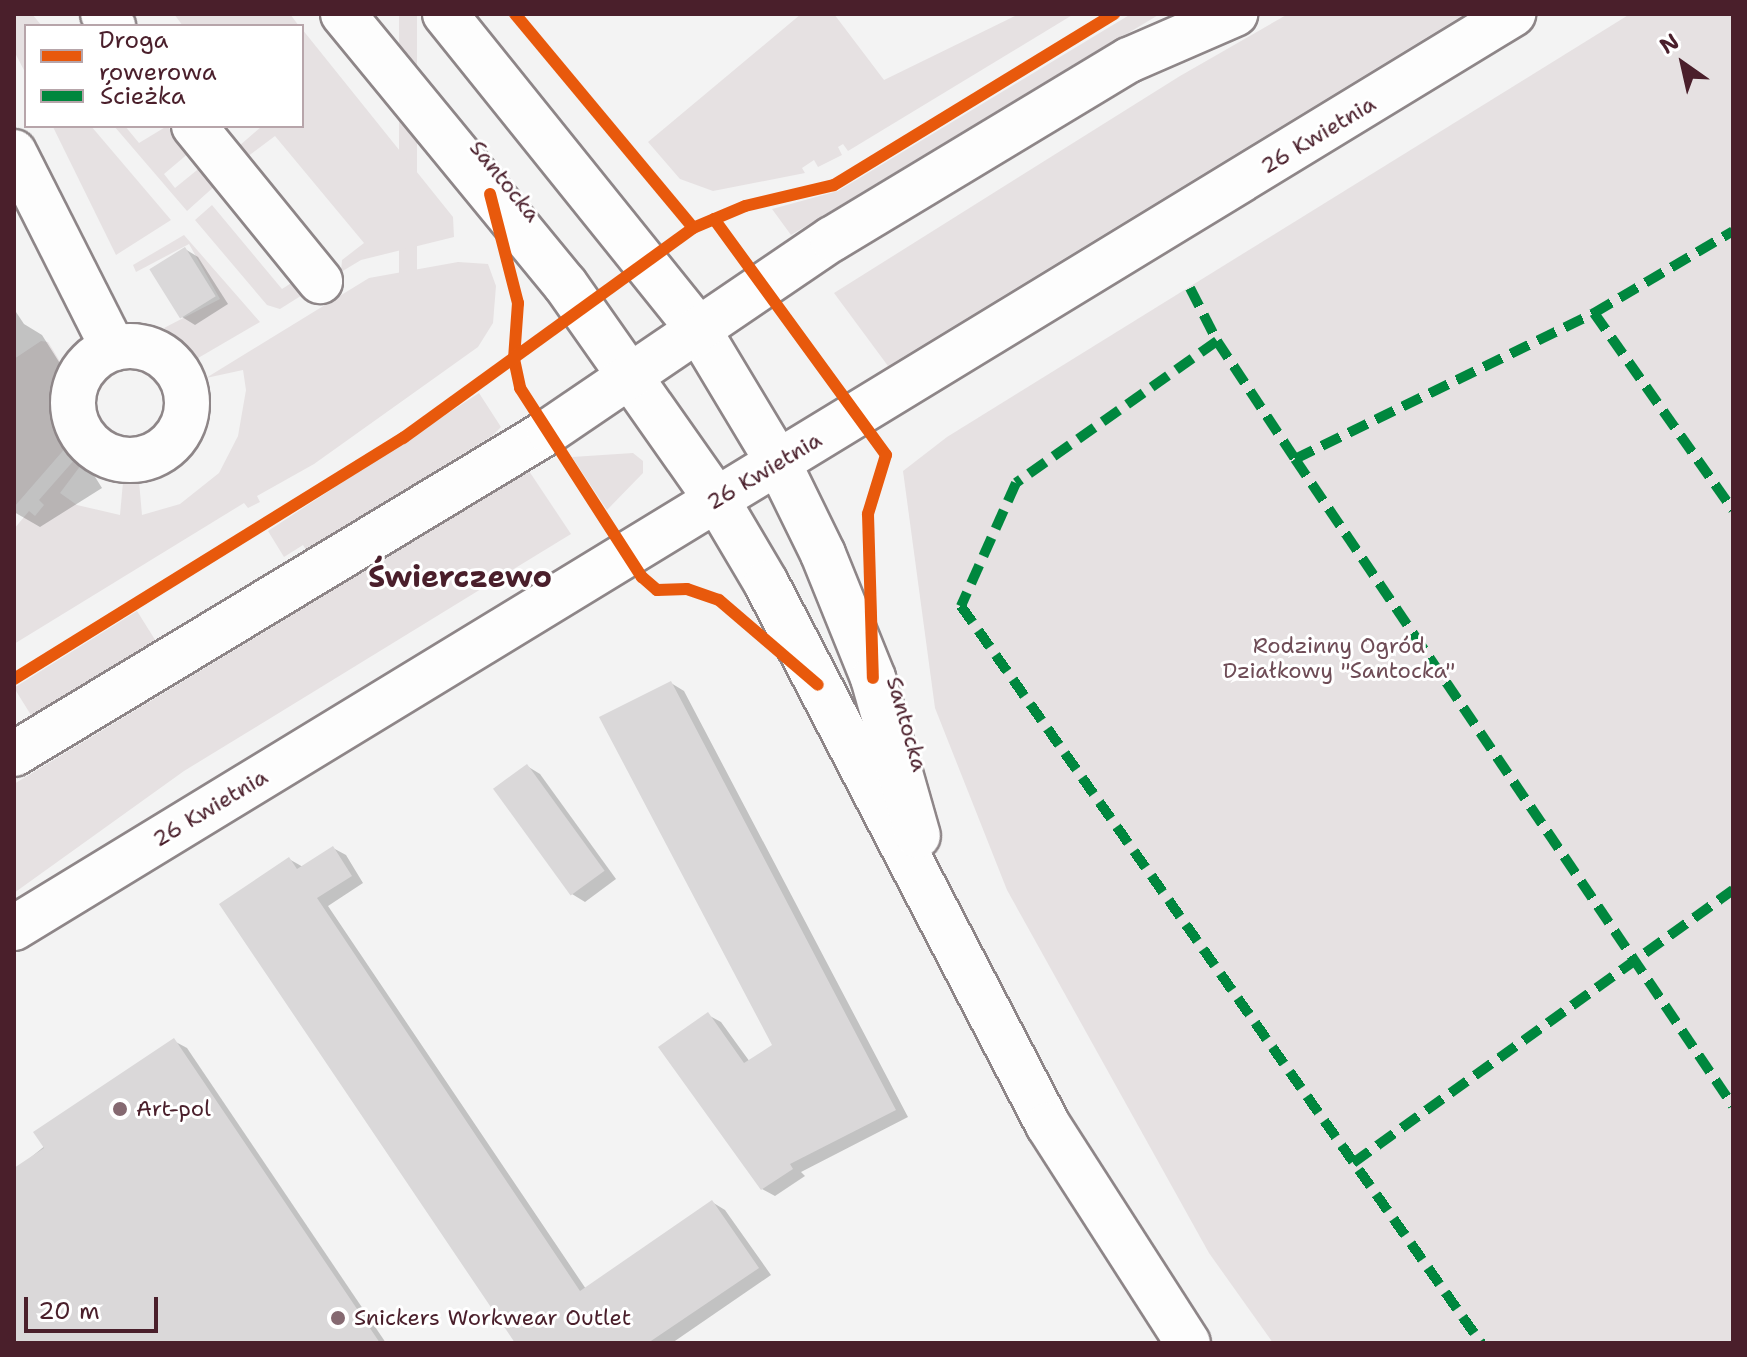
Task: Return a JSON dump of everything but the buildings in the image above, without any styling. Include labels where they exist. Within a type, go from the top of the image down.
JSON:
[{"type":"street","name":"Santocka","points":[[343,14],[634,375],[717,500],[1048,1125],[1188,1343]]},
{"type":"street","name":"Santocka","points":[[445,14],[698,329],[778,462],[823,554],[873,678],[940,916]]},
{"type":"street","points":[[14,754],[530,443],[832,239],[1129,60],[1235,14]]},
{"type":"street","name":"26 Kwietnia","points":[[14,928],[1513,14]]},
{"type":"street","points":[[196,128],[320,281]]},
{"type":"street","points":[[14,152],[113,348]]},
{"type":"green space","points":[[14,14],[32,14],[40,24],[24,24],[24,70],[14,51]]},
{"type":"green space","points":[[174,14],[290,14],[298,24],[182,24]]},
{"type":"green space","points":[[399,14],[417,14],[417,303],[399,303]]},
{"type":"green space","points":[[801,14],[834,14],[884,80],[1019,14],[1074,14],[848,151],[843,144],[838,147],[842,155],[818,167],[814,160],[802,168],[805,173],[713,191],[680,179],[648,142]]},
{"type":"green space","points":[[1131,14],[1160,14],[791,235],[772,209],[838,191]]},
{"type":"green space","points":[[1288,14],[1465,14],[888,366],[834,293],[1180,76]]},
{"type":"green space","name":"Rodzinny Ogród Działkowy \"Santocka\"","points":[[1630,14],[1733,14],[1733,1343],[1273,1343],[1209,1253],[1007,890],[935,708],[903,471],[947,437]]},
{"type":"green space","points":[[304,31],[453,217],[454,237],[361,260],[341,272],[342,260],[364,243],[275,136],[247,157],[239,146],[260,128],[304,128]]},
{"type":"green space","points":[[53,128],[93,128],[171,220],[116,255]]},
{"type":"green space","points":[[116,128],[127,128],[139,143],[169,128],[190,152],[164,174],[175,188],[202,166],[217,184],[187,211]]},
{"type":"green space","points":[[212,205],[282,289],[296,280],[307,292],[280,309],[267,305],[195,220]]},
{"type":"green space","points":[[184,235],[260,322],[193,361],[164,328],[220,299],[189,244],[136,272],[133,265]]},
{"type":"green space","points":[[458,262],[488,264],[496,286],[493,323],[478,347],[314,464],[257,496],[260,502],[248,508],[244,503],[14,644],[14,529],[29,511],[35,516],[44,505],[39,500],[76,458],[81,465],[60,493],[77,505],[120,515],[123,482],[139,481],[142,515],[180,504],[219,473],[238,436],[246,390],[243,370],[206,378],[369,278]]},
{"type":"green space","points":[[41,341],[48,342],[64,368],[55,391],[56,410],[68,445],[14,507],[14,359]]},
{"type":"green space","points":[[479,393],[501,427],[492,436],[306,550],[303,545],[284,557],[268,531]]},
{"type":"green space","points":[[633,453],[643,461],[643,473],[607,510],[572,457]]},
{"type":"green space","points":[[529,471],[571,534],[184,771],[14,893],[14,784]]},
{"type":"green space","points":[[137,611],[155,640],[32,717],[14,688]]},
{"type":"marked path","points":[[1190,288],[1217,341],[1295,459],[1594,313],[1733,231]]},
{"type":"marked path","points":[[1594,313],[1733,510]]},
{"type":"marked path","points":[[1217,341],[1016,483],[961,606],[1481,1343]]},
{"type":"marked path","points":[[1295,459],[1733,1106]]},
{"type":"marked path","points":[[1353,1163],[1733,890]]},
{"type":"cycle path","points":[[515,14],[693,228]]},
{"type":"cycle path","points":[[14,679],[403,438],[693,228],[745,206],[834,185],[1114,14]]},
{"type":"cycle path","points":[[490,194],[518,303],[514,359],[520,388],[642,577],[657,590],[687,589],[719,600],[818,685]]},
{"type":"cycle path","points":[[714,219],[886,455],[868,514],[873,678]]},
{"type":"place","name":"Art-pol","points":[[120,1109]]},
{"type":"place","name":"Snickers Workwear Outlet","points":[[338,1318]]},
{"type":"district","name":"Świerczewo","points":[[460,577]]}]
